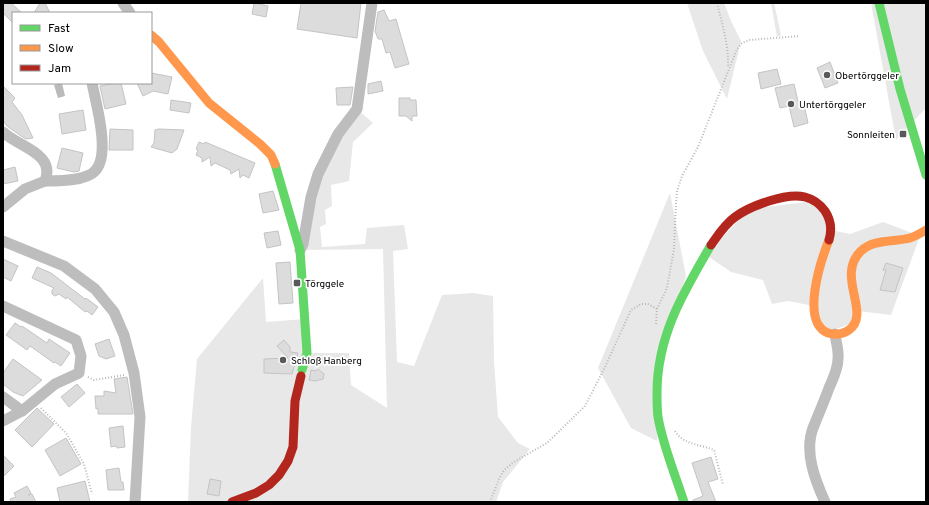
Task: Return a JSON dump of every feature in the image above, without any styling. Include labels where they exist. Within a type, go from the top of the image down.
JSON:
[{"type":"street","points":[[123,3],[129,12]]},
{"type":"street","points":[[300,250],[303,244],[311,198],[318,174],[338,134],[357,109],[372,3]]},
{"type":"street","points":[[879,3],[903,102],[926,175]]},
{"type":"street","points":[[152,36],[159,42],[210,103],[250,135],[271,155],[277,168],[300,250],[307,353],[294,401],[293,448],[288,461],[279,475],[268,485],[256,493],[232,502]]},
{"type":"street","points":[[3,207],[25,189],[45,181],[69,180],[88,175],[95,171],[100,162],[103,144],[100,119],[92,84]]},
{"type":"street","points":[[3,132],[8,137],[41,157],[47,166],[48,174],[45,181]]},
{"type":"street","points":[[684,502],[665,443],[658,414],[657,381],[659,362],[664,340],[673,313],[722,230],[734,218],[749,209],[787,198],[802,196],[822,206],[829,217],[831,230],[814,291],[814,312],[815,318],[820,327],[827,332],[835,334],[844,333],[856,322],[858,311],[850,278],[856,257],[866,247],[880,242],[904,240],[920,236],[926,230]]},
{"type":"street","points":[[3,241],[64,266],[95,289],[114,312],[124,335],[134,373],[140,417],[135,502]]},
{"type":"street","points":[[3,306],[76,340],[81,356],[80,373],[55,384],[35,402],[3,421]]},
{"type":"street","points":[[826,502],[819,490],[813,470],[810,439],[812,429],[822,410],[837,366],[838,357],[835,334]]},
{"type":"street","points":[[3,397],[22,411]]},
{"type":"path","points":[[717,3],[727,42],[728,68]]},
{"type":"path","points":[[656,325],[657,309],[667,288],[674,249],[677,191],[682,176],[698,147],[728,68],[737,49],[742,43],[750,40],[800,36]]},
{"type":"path","points":[[490,502],[498,479],[504,470],[514,462],[547,443],[585,406],[631,310],[641,304],[648,304],[657,309]]},
{"type":"path","points":[[80,373],[94,380],[134,373]]},
{"type":"path","points":[[35,402],[66,433],[84,464],[92,494]]},
{"type":"path","points":[[674,431],[678,437],[689,443],[705,446],[714,450],[723,485]]},
{"type":"shaded area","points":[[687,3],[724,3],[741,41],[727,99],[703,51]]},
{"type":"shaded area","points":[[771,3],[774,3],[781,35],[777,37]]},
{"type":"shaded area","points":[[871,3],[926,3],[926,108],[896,140]]},
{"type":"shaded area","points":[[62,84],[65,96],[58,98],[54,85]]},
{"type":"shaded area","points":[[357,109],[373,123],[353,142],[349,181],[331,185],[332,206],[325,210],[326,224],[320,227],[322,247],[365,244],[367,228],[404,225],[408,249],[393,251],[397,362],[414,366],[442,295],[473,293],[493,296],[494,362],[498,417],[518,443],[530,449],[503,482],[496,502],[188,502],[191,427],[197,359],[263,278],[266,322],[305,319],[307,353],[349,353],[351,385],[387,408],[383,249],[300,250],[318,174]]},
{"type":"shaded area","points":[[670,193],[686,276],[664,340],[657,441],[631,428],[598,368]]},
{"type":"shaded area","points":[[814,201],[831,230],[850,234],[883,222],[920,236],[891,315],[858,311],[856,322],[827,332],[814,306],[788,301],[772,304],[763,280],[731,272],[706,255],[749,209]]},
{"type":"building","points":[[3,3],[11,3],[21,12],[12,12],[12,22],[3,13]]},
{"type":"building","points":[[40,3],[45,3],[50,12],[35,12]]},
{"type":"building","points":[[254,3],[268,6],[266,17],[252,14]]},
{"type":"building","points":[[301,3],[361,3],[357,38],[297,29]]},
{"type":"building","points":[[384,10],[389,21],[396,19],[409,64],[395,68],[390,52],[386,53],[382,39],[378,39],[375,31],[378,12]]},
{"type":"building","name":"Obertörggeler","points":[[830,62],[838,83],[825,88],[817,68]]},
{"type":"building","points":[[777,69],[781,84],[761,89],[758,73]]},
{"type":"building","points":[[152,73],[172,77],[168,94],[153,91],[143,96],[137,84],[152,84]]},
{"type":"building","points":[[381,81],[383,91],[368,94],[368,84]]},
{"type":"building","points":[[121,84],[126,104],[105,109],[100,86]]},
{"type":"building","name":"Untertörggeler","points":[[794,84],[798,101],[803,100],[808,123],[794,127],[789,106],[780,108],[775,88]]},
{"type":"building","points":[[3,86],[15,98],[12,102],[22,115],[33,138],[26,139],[7,126],[3,121]]},
{"type":"building","points":[[353,87],[350,105],[337,105],[336,88]]},
{"type":"building","points":[[399,98],[410,98],[410,100],[416,100],[417,116],[412,116],[412,121],[406,116],[399,116]]},
{"type":"building","points":[[171,100],[191,103],[189,113],[170,110]]},
{"type":"building","points":[[83,110],[86,130],[62,134],[59,114]]},
{"type":"building","points":[[110,129],[133,130],[133,150],[109,150]]},
{"type":"building","points":[[155,130],[184,130],[177,149],[172,153],[151,147],[154,143]]},
{"type":"building","points":[[199,142],[204,144],[205,142],[255,163],[249,178],[243,175],[240,178],[239,169],[231,174],[230,170],[215,163],[211,166],[210,157],[202,162],[202,158],[196,155],[198,150],[196,149]]},
{"type":"building","points":[[62,148],[83,153],[79,171],[74,172],[57,168]]},
{"type":"building","points":[[15,167],[18,181],[3,184],[3,170]]},
{"type":"building","points":[[273,191],[279,210],[263,213],[259,194]]},
{"type":"building","points":[[278,231],[281,245],[267,248],[264,233]]},
{"type":"building","points":[[3,259],[18,266],[11,281],[3,277]]},
{"type":"building","points":[[290,262],[293,303],[279,304],[276,263]]},
{"type":"building","points":[[886,263],[903,268],[895,292],[880,290],[886,270],[883,270]]},
{"type":"building","points":[[37,267],[51,273],[98,307],[92,315],[87,311],[85,312],[67,297],[66,299],[59,294],[55,296],[52,294],[52,290],[54,288],[32,278]]},
{"type":"building","points":[[15,323],[47,343],[49,339],[70,353],[61,366],[55,362],[54,363],[30,346],[27,350],[6,335]]},
{"type":"building","points":[[109,339],[115,356],[106,359],[99,356],[95,344]]},
{"type":"building","name":"Schloß Hanberg","points":[[284,340],[290,347],[290,352],[298,353],[292,374],[264,373],[264,359],[288,358],[277,346]]},
{"type":"building","points":[[13,359],[42,380],[23,396],[13,392],[3,384],[3,373]]},
{"type":"building","points":[[318,369],[324,374],[323,379],[315,381],[309,380],[311,370],[316,371]]},
{"type":"building","points":[[127,377],[133,414],[98,414],[95,396],[104,396],[104,391],[116,393],[114,379]]},
{"type":"building","points":[[77,384],[85,393],[69,407],[61,397]]},
{"type":"building","points":[[37,408],[54,424],[32,447],[15,430]]},
{"type":"building","points":[[123,426],[125,447],[111,447],[109,428]]},
{"type":"building","points":[[66,438],[81,464],[60,476],[45,450]]},
{"type":"building","points":[[3,455],[14,466],[3,477]]},
{"type":"building","points":[[711,457],[718,479],[708,482],[716,502],[693,502],[693,500],[703,496],[692,463]]},
{"type":"building","points":[[119,468],[124,490],[108,490],[106,470]]},
{"type":"building","points":[[210,479],[221,481],[219,496],[207,494]]},
{"type":"building","points":[[85,481],[90,502],[60,502],[57,488]]},
{"type":"building","points":[[27,486],[31,493],[28,495],[32,494],[36,502],[11,502],[10,499],[16,497],[14,493]]},
{"type":"traffic: fast","points":[[879,3],[900,89],[926,175]]},
{"type":"traffic: fast","points":[[275,164],[300,250],[307,353],[302,370]]},
{"type":"traffic: fast","points":[[684,502],[660,428],[657,408],[658,372],[667,334],[674,316],[691,280],[711,245]]},
{"type":"traffic: slow","points":[[152,36],[159,42],[209,103],[260,144],[271,155],[275,164]]},
{"type":"traffic: slow","points":[[829,240],[815,290],[815,317],[820,327],[828,333],[839,334],[849,330],[855,323],[857,314],[851,272],[854,261],[861,251],[871,244],[910,238],[926,230]]},
{"type":"traffic: jam","points":[[711,245],[722,230],[735,217],[769,201],[789,196],[805,197],[814,200],[819,204],[829,218],[829,240]]},
{"type":"traffic: jam","points":[[232,502],[256,493],[269,485],[279,475],[288,461],[293,447],[295,401],[301,376]]},
{"type":"place","name":"Obertörggeler","points":[[827,75]]},
{"type":"place","name":"Untertörggeler","points":[[791,104]]},
{"type":"place","name":"Sonnleiten","points":[[903,134]]},
{"type":"place","name":"Törggele","points":[[297,283]]},
{"type":"place","name":"Schloß Hanberg","points":[[283,360]]}]
